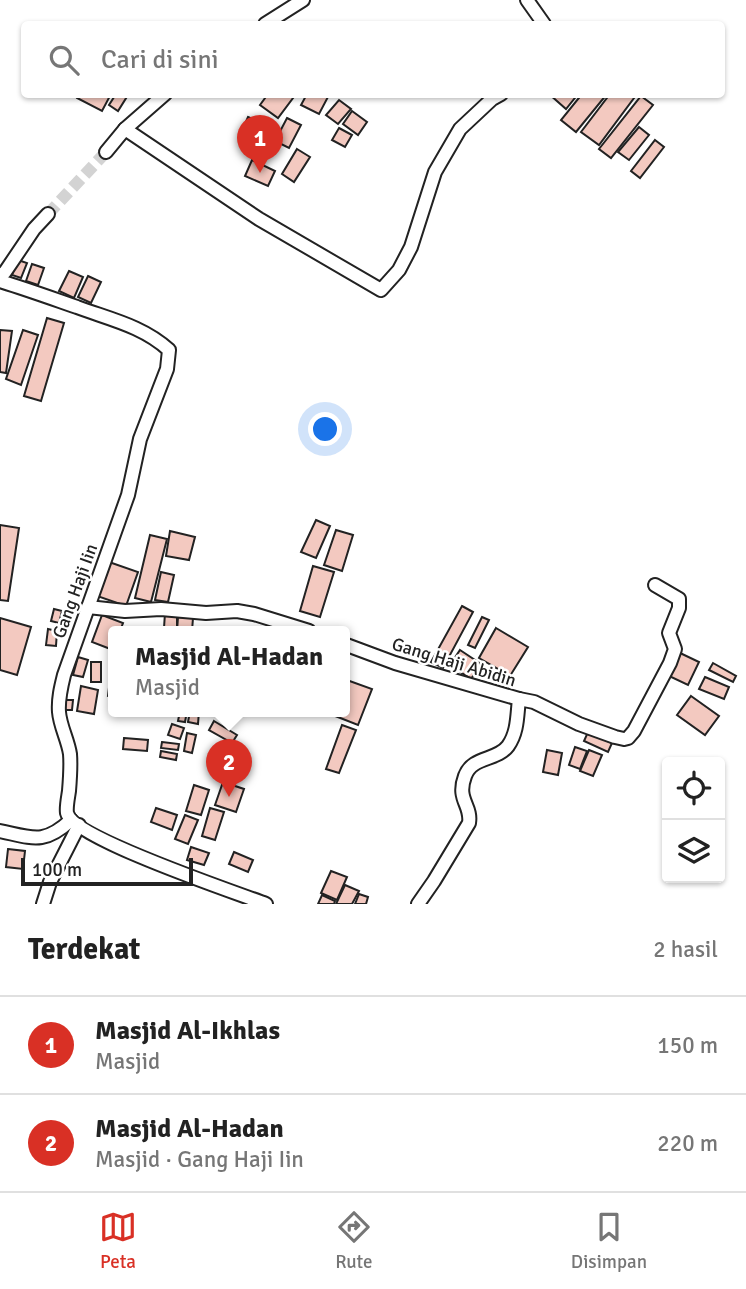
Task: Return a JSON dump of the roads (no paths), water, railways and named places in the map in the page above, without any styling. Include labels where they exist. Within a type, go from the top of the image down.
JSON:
[{"type":"street","points":[[270,21],[303,0]]},
{"type":"street","points":[[527,0],[542,21]]},
{"type":"street","points":[[106,152],[125,129],[160,98]]},
{"type":"street","points":[[125,129],[259,219],[381,290],[399,270],[411,247],[435,172],[460,129],[494,98]]},
{"type":"street","points":[[0,276],[48,214]]},
{"type":"street","name":"Gang Haji Iin","points":[[0,281],[132,326],[156,339],[169,351],[167,369],[140,439],[128,495],[60,690],[59,712],[71,767],[67,813],[75,822]]},
{"type":"street","points":[[519,699],[534,702],[579,724],[628,738],[670,663],[675,649],[669,633],[679,608],[679,599],[655,585]]},
{"type":"street","points":[[88,607],[125,611],[237,611],[293,626]]},
{"type":"street","name":"Gang Haji Abidin","points":[[350,646],[395,663],[519,699],[518,717],[508,747],[501,753],[475,763],[465,774],[462,798],[470,813],[469,823],[418,904]]},
{"type":"street","points":[[0,831],[42,838],[75,822]]},
{"type":"street","points":[[43,904],[75,822]]},
{"type":"street","points":[[75,822],[141,857],[266,904]]},
{"type":"tunnel","points":[[48,214],[106,152]]},
{"type":"place","name":"Masjid Al-Ikhlas","points":[[260,173]]},
{"type":"place","name":"Masjid Al-Hadan","points":[[229,797]]}]
